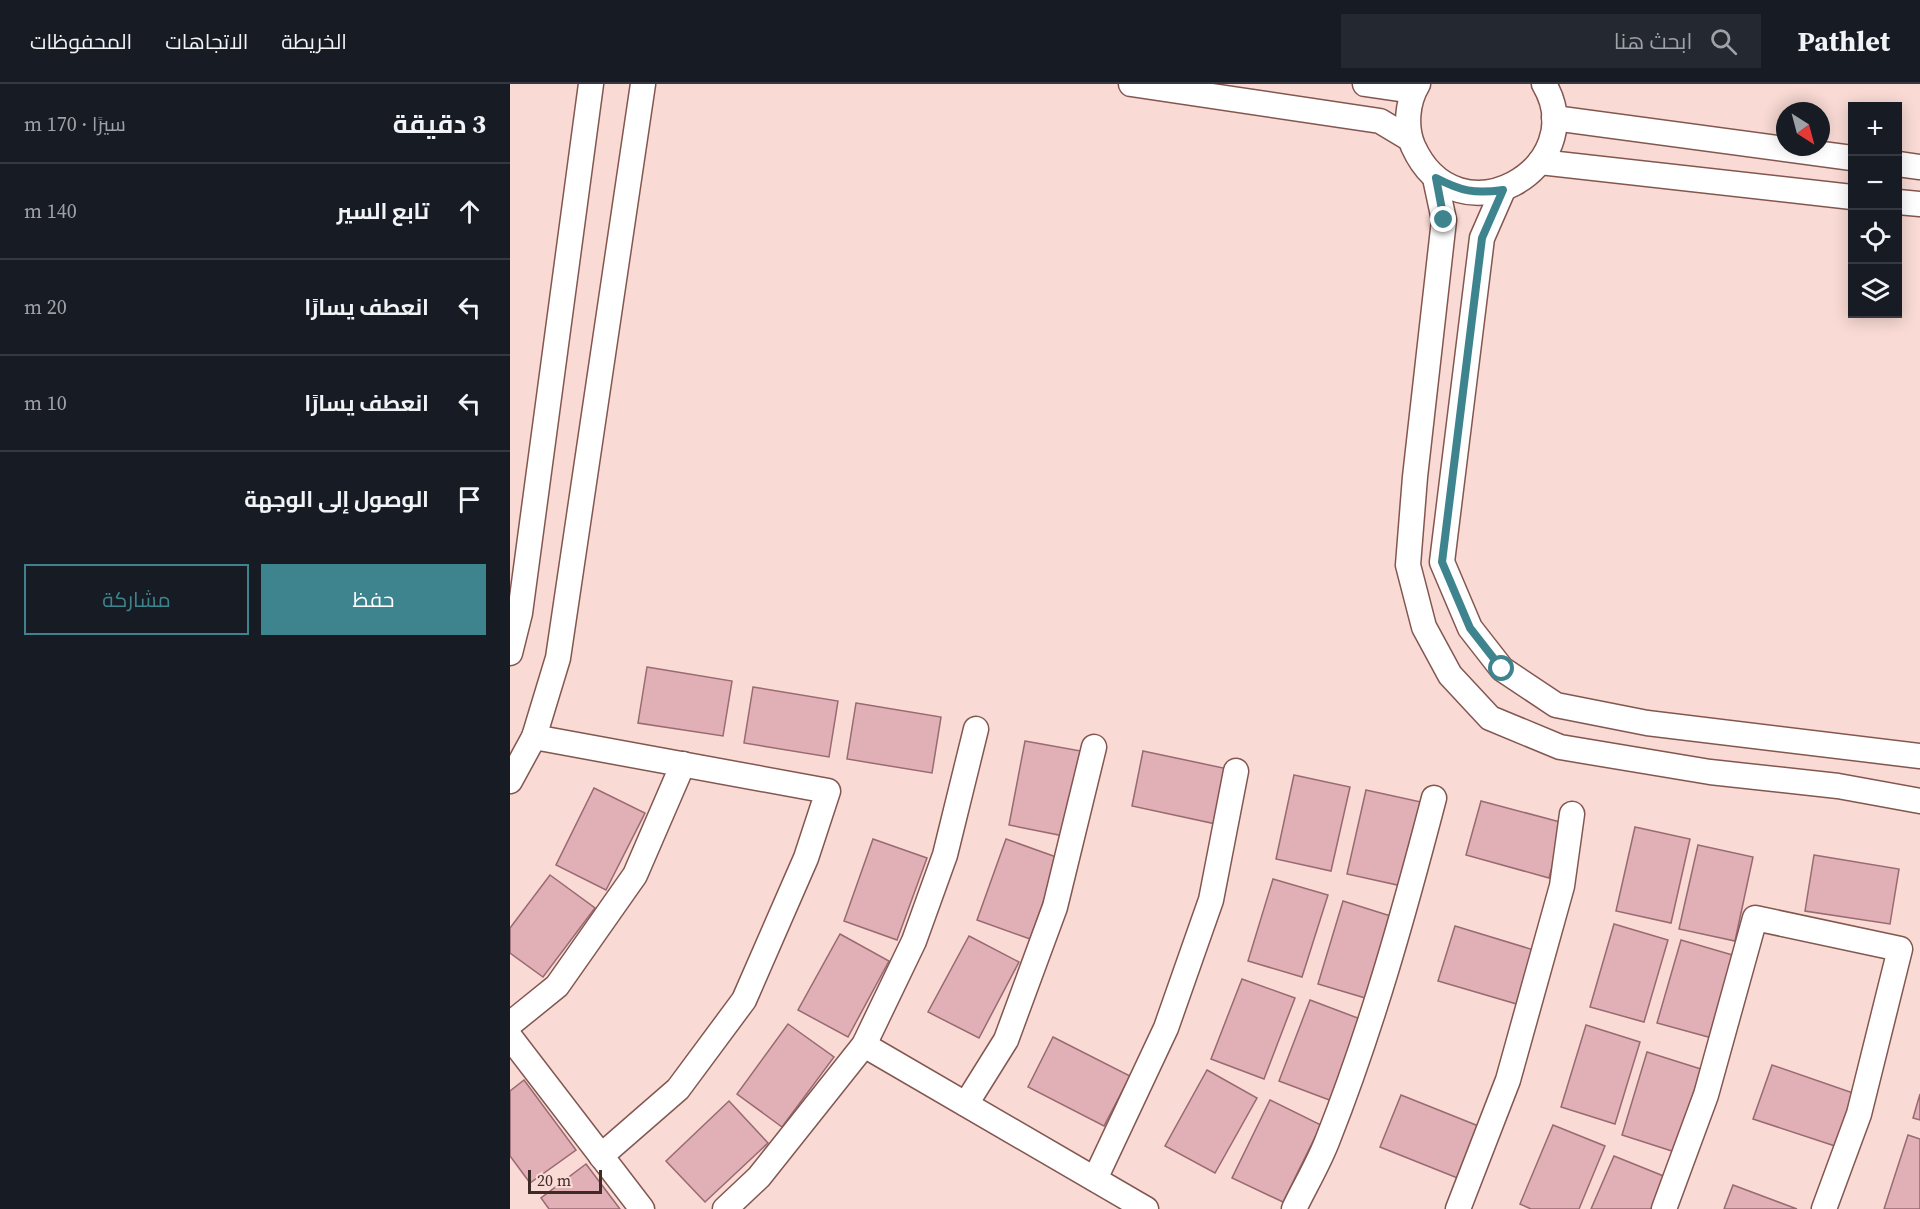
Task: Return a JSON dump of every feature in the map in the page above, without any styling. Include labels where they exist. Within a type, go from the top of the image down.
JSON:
[{"type":"street","points":[[510,653],[520,613],[591,84]]},
{"type":"street","points":[[510,781],[534,737],[558,658],[643,84]]},
{"type":"street","points":[[1131,84],[1380,121],[1410,139]]},
{"type":"street","points":[[1365,84],[1416,88],[1408,115],[1410,139],[1419,160],[1436,178],[1456,189],[1479,193],[1503,190],[1524,179],[1540,162],[1551,141],[1554,118],[1550,94],[1544,84]]},
{"type":"street","points":[[1554,118],[1848,157]]},
{"type":"street","points":[[1540,162],[1848,197]]},
{"type":"street","points":[[1902,165],[1920,167]]},
{"type":"street","points":[[1436,178],[1444,220],[1415,477],[1408,565],[1424,627],[1450,675],[1490,718],[1560,747],[1710,771],[1838,786],[1920,801]]},
{"type":"street","points":[[1503,190],[1482,238],[1442,562],[1470,628],[1502,669],[1556,705],[1647,723],[1920,756]]},
{"type":"street","points":[[1902,202],[1920,204]]},
{"type":"street","points":[[725,1209],[759,1177],[864,1045],[914,941],[945,855],[976,729]]},
{"type":"street","points":[[534,737],[828,791],[806,858],[744,1000],[678,1089],[602,1156]]},
{"type":"street","points":[[966,1104],[1006,1040],[1055,908],[1094,747]]},
{"type":"street","points":[[510,1024],[557,986],[635,875],[683,764]]},
{"type":"street","points":[[1095,1179],[1166,1028],[1211,900],[1236,771]]},
{"type":"street","points":[[1294,1209],[1328,1141],[1368,1031],[1403,916],[1434,798]]},
{"type":"street","points":[[1458,1209],[1508,1080],[1562,886],[1572,814]]},
{"type":"street","points":[[1664,1209],[1706,1095],[1755,918],[1900,949],[1859,1114],[1824,1209]]},
{"type":"street","points":[[510,1037],[642,1209]]},
{"type":"street","points":[[864,1045],[1140,1207]]},
{"type":"building","points":[[647,667],[732,681],[723,736],[638,723]]},
{"type":"building","points":[[753,687],[838,701],[829,757],[744,743]]},
{"type":"building","points":[[856,703],[941,717],[932,773],[847,759]]},
{"type":"building","points":[[1025,741],[1081,751],[1064,836],[1009,825]]},
{"type":"building","points":[[1143,751],[1228,769],[1216,824],[1132,806]]},
{"type":"building","points":[[1294,775],[1350,787],[1331,871],[1276,859]]},
{"type":"building","points":[[594,788],[645,813],[606,890],[556,865]]},
{"type":"building","points":[[1366,790],[1421,802],[1402,886],[1347,874]]},
{"type":"building","points":[[1481,801],[1564,823],[1549,878],[1466,855]]},
{"type":"building","points":[[1635,827],[1690,839],[1671,923],[1616,911]]},
{"type":"building","points":[[873,839],[927,858],[897,940],[844,921]]},
{"type":"building","points":[[1006,839],[1059,858],[1030,939],[977,920]]},
{"type":"building","points":[[1698,845],[1753,857],[1735,941],[1679,929]]},
{"type":"building","points":[[1814,855],[1899,869],[1890,924],[1805,911]]},
{"type":"building","points":[[550,875],[595,908],[543,977],[510,953],[510,928]]},
{"type":"building","points":[[1273,879],[1328,895],[1302,977],[1248,961]]},
{"type":"building","points":[[1343,901],[1397,918],[1372,1000],[1318,984]]},
{"type":"building","points":[[1614,924],[1668,940],[1644,1022],[1590,1007]]},
{"type":"building","points":[[1455,926],[1537,951],[1520,1005],[1438,981]]},
{"type":"building","points":[[840,934],[889,961],[848,1037],[798,1010]]},
{"type":"building","points":[[969,936],[1019,962],[979,1038],[928,1012]]},
{"type":"building","points":[[1681,940],[1736,956],[1712,1038],[1657,1023]]},
{"type":"building","points":[[1242,979],[1295,998],[1264,1079],[1211,1059]]},
{"type":"building","points":[[1310,1000],[1363,1020],[1332,1101],[1279,1081]]},
{"type":"building","points":[[788,1024],[834,1057],[782,1127],[737,1094]]},
{"type":"building","points":[[1586,1025],[1640,1042],[1615,1124],[1561,1107]]},
{"type":"building","points":[[1053,1037],[1130,1076],[1104,1126],[1028,1087]]},
{"type":"building","points":[[1647,1052],[1701,1069],[1675,1152],[1622,1135]]},
{"type":"building","points":[[1772,1065],[1853,1093],[1835,1146],[1753,1119]]},
{"type":"building","points":[[1207,1070],[1257,1098],[1215,1173],[1165,1146]]},
{"type":"building","points":[[524,1080],[576,1150],[530,1183],[510,1156],[510,1091]]},
{"type":"building","points":[[1920,1094],[1920,1120],[1913,1118]]},
{"type":"building","points":[[1401,1095],[1481,1127],[1460,1179],[1380,1147]]},
{"type":"building","points":[[1270,1100],[1321,1125],[1283,1202],[1232,1178]]},
{"type":"building","points":[[729,1101],[768,1143],[705,1202],[666,1161]]},
{"type":"building","points":[[1553,1125],[1605,1146],[1579,1209],[1531,1209],[1520,1204]]},
{"type":"building","points":[[1908,1135],[1920,1139],[1920,1209],[1884,1209]]},
{"type":"building","points":[[1614,1156],[1666,1177],[1652,1209],[1591,1209]]},
{"type":"building","points":[[586,1164],[620,1209],[549,1209],[541,1198]]},
{"type":"building","points":[[1733,1185],[1797,1209],[1724,1209]]},
{"type":"route","points":[[1444,220],[1436,178],[1456,189],[1479,193],[1503,190],[1482,238],[1442,562],[1470,628],[1502,669]]}]
